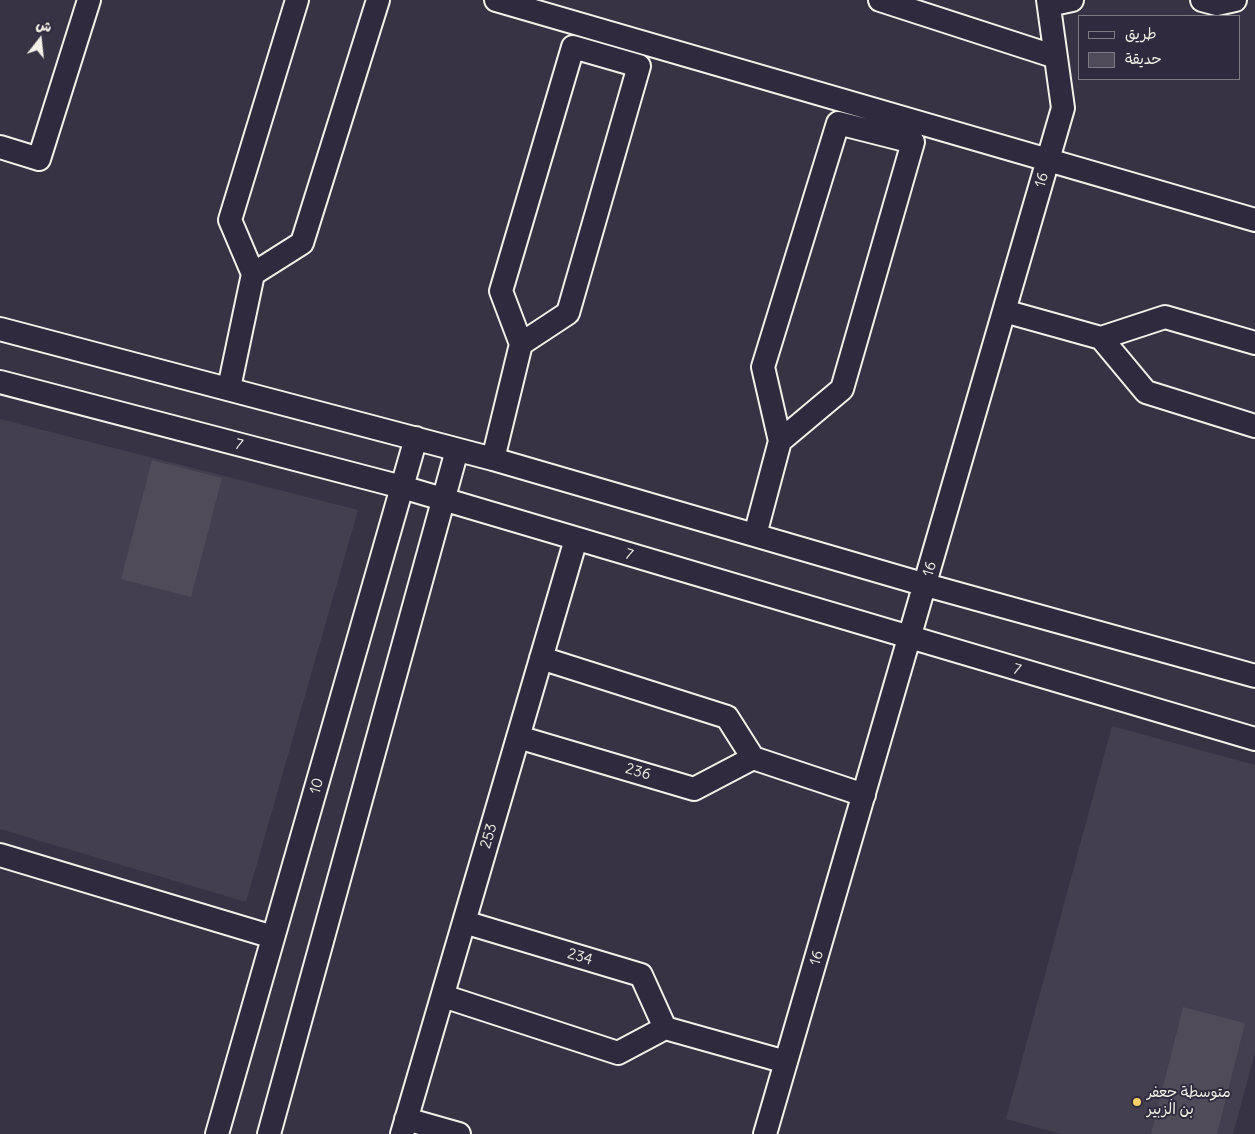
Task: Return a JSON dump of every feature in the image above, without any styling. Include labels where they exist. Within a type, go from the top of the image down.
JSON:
[{"type":"street","points":[[1,151],[39,159],[89,0]]},
{"type":"street","points":[[229,388],[253,274],[230,220],[297,0]]},
{"type":"street","points":[[253,274],[302,243],[378,0]]},
{"type":"street","points":[[496,0],[1255,220]]},
{"type":"street","points":[[880,0],[1056,57]]},
{"type":"street","points":[[1048,2],[1072,0]]},
{"type":"street","points":[[1202,0],[1217,4],[1236,0]]},
{"type":"street","name":"16","points":[[765,1134],[1063,108],[1048,2]]},
{"type":"street","points":[[493,459],[521,344],[501,291],[573,47],[639,66],[568,313],[521,344]]},
{"type":"street","points":[[755,535],[780,441],[763,367],[838,123],[913,142],[842,389],[780,441]]},
{"type":"street","points":[[1004,311],[1101,338],[1165,317],[1255,343]]},
{"type":"street","points":[[0,329],[493,459],[926,584],[1255,676]]},
{"type":"street","points":[[1101,338],[1146,392],[1255,426]]},
{"type":"street","name":"7","points":[[0,382],[402,487],[442,501],[1255,739]]},
{"type":"street","name":"10","points":[[217,1134],[416,438]]},
{"type":"street","points":[[269,1134],[457,450]]},
{"type":"street","name":"253","points":[[404,1127],[576,539]]},
{"type":"street","points":[[541,658],[727,717],[753,758],[864,795]]},
{"type":"street","name":"236","points":[[518,737],[694,789],[753,758]]},
{"type":"street","points":[[0,855],[274,937]]},
{"type":"street","name":"234","points":[[464,922],[641,975],[665,1028]]},
{"type":"street","points":[[443,996],[618,1053],[665,1028],[786,1062]]},
{"type":"street","points":[[404,1127],[459,1134]]},
{"type":"shaded area","points":[[0,419],[358,510],[246,902],[0,829]]},
{"type":"shaded area","points":[[1112,726],[1255,765],[1255,1053],[1233,1134],[1061,1134],[1006,1119]]},
{"type":"green space","points":[[152,460],[222,478],[191,597],[121,579]]},
{"type":"green space","points":[[1183,1007],[1245,1023],[1217,1134],[1151,1134]]},
{"type":"place","name":"متوسطة جعفر بن الزبير","points":[[1137,1102]]}]
